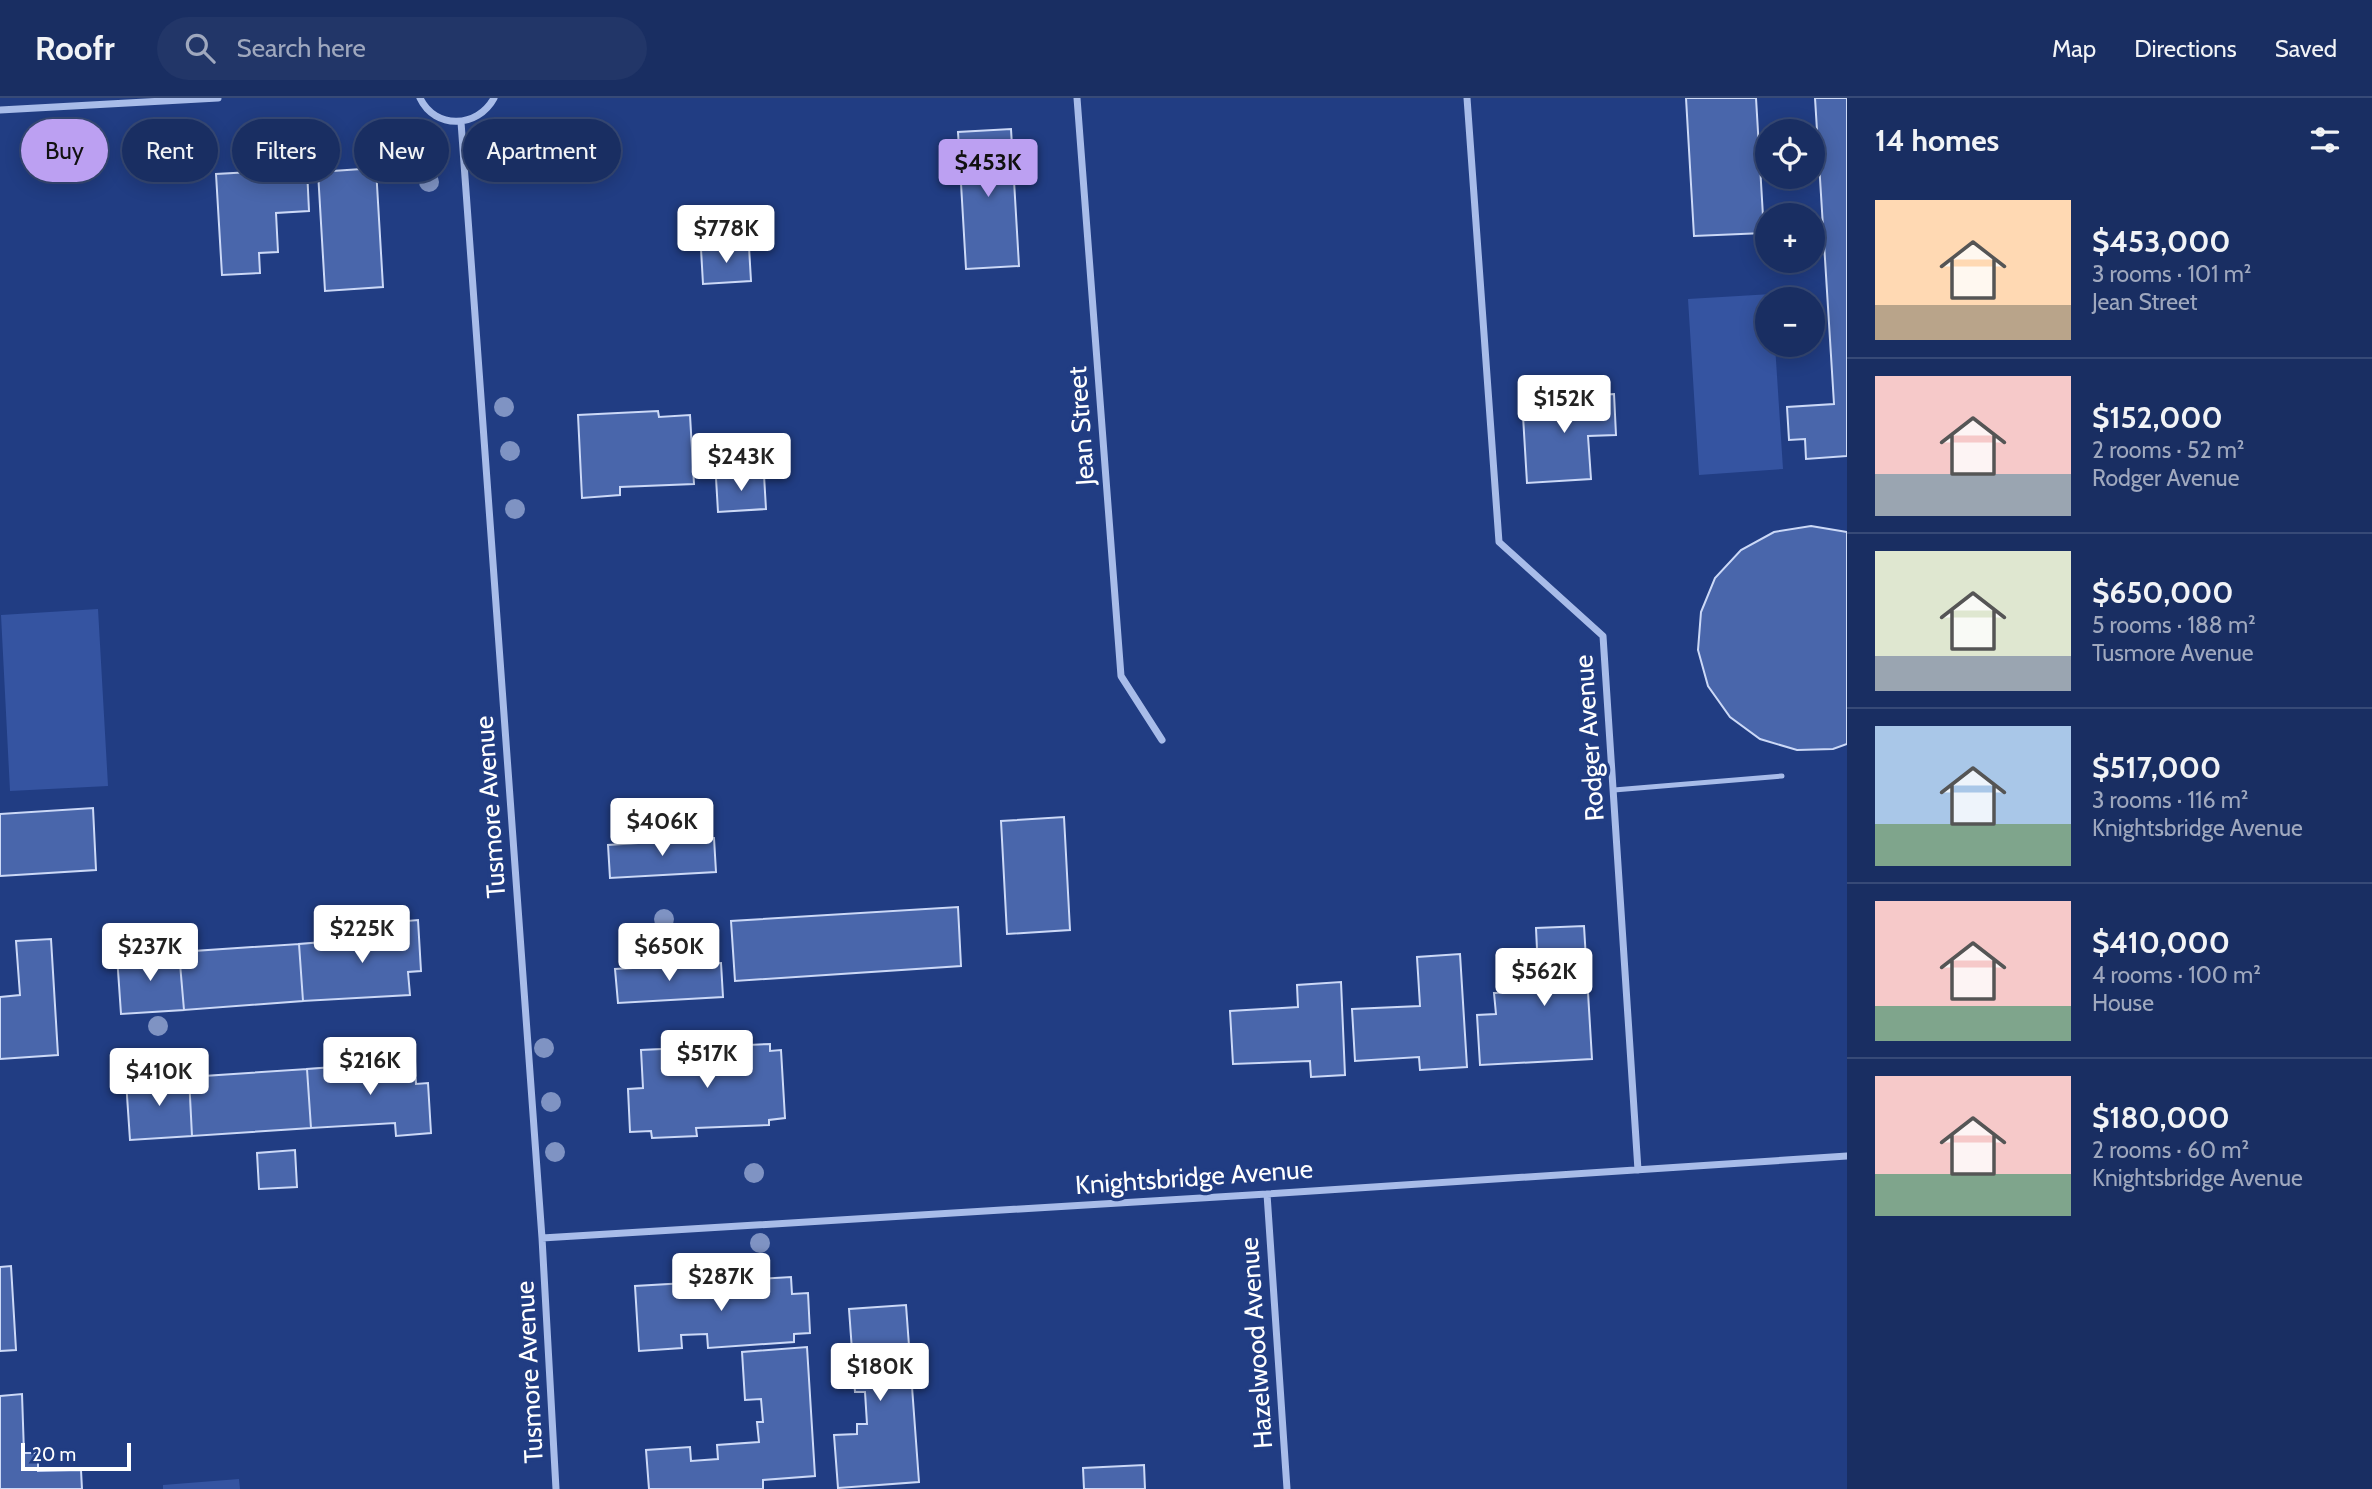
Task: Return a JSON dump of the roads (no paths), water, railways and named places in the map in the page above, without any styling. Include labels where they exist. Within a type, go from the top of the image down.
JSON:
[{"type":"street","points":[[0,110],[218,98]]},
{"type":"street","points":[[420,98],[432,114],[446,121],[461,122],[477,117],[494,98]]},
{"type":"street","name":"Jean Street","points":[[1077,98],[1121,676],[1162,740]]},
{"type":"street","name":"Rodger Avenue","points":[[1467,98],[1499,542],[1603,636],[1638,1170]]},
{"type":"street","name":"Tusmore Avenue","points":[[461,122],[542,1238],[556,1489]]},
{"type":"street","name":"Knightsbridge Avenue","points":[[542,1238],[1847,1156]]},
{"type":"street","name":"Hazelwood Avenue","points":[[1267,1194],[1287,1489]]},
{"type":"lane","points":[[1614,790],[1782,776]]}]
